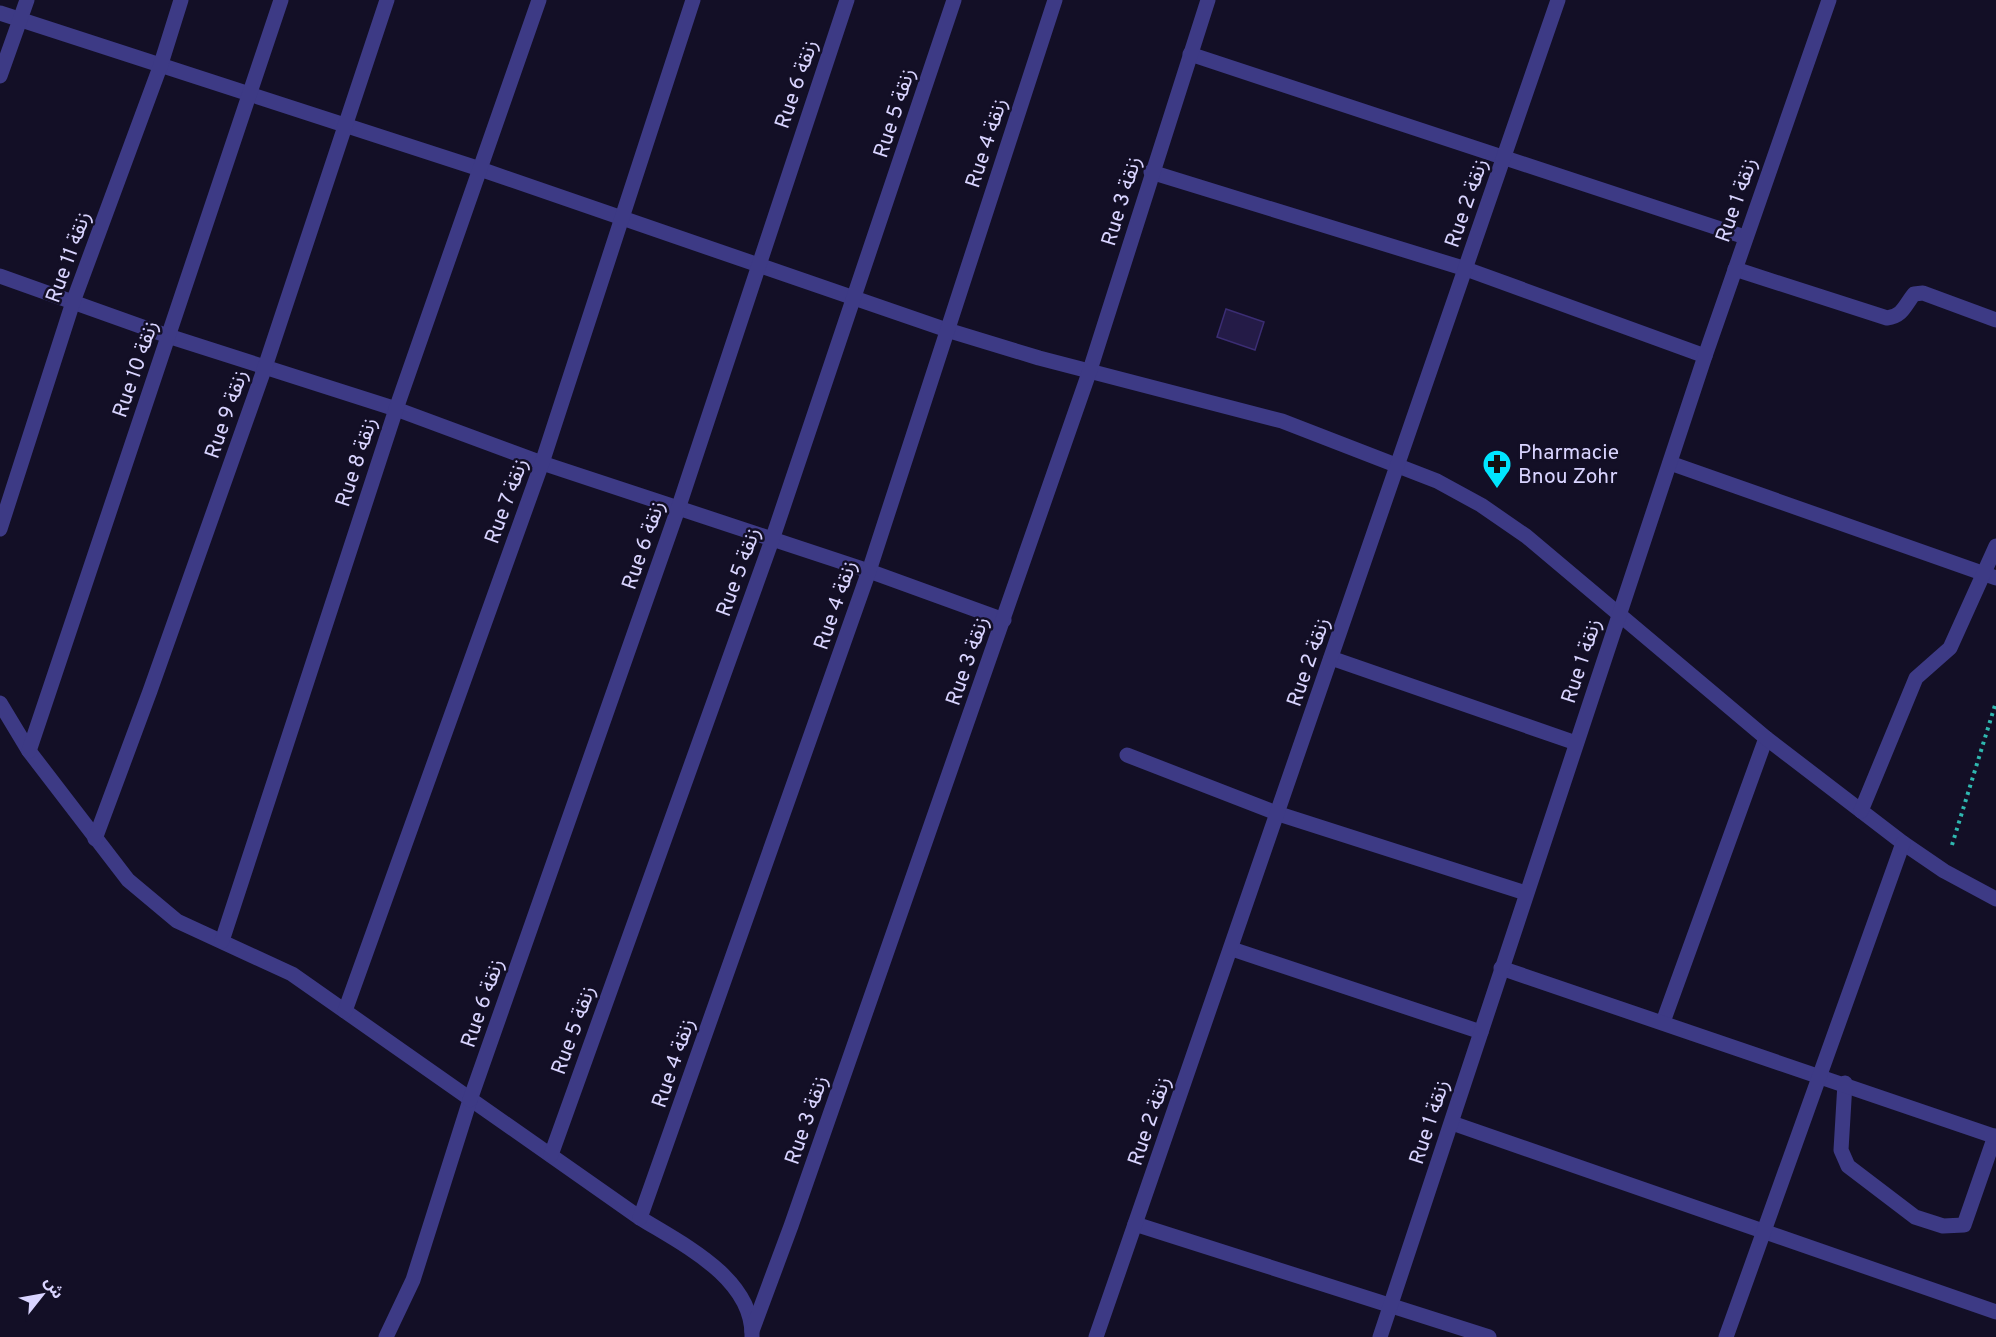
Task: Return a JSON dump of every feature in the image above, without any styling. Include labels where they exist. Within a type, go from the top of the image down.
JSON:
[{"type":"street","points":[[0,76],[27,0]]},
{"type":"street","name":"Rue 11 زنقة","points":[[0,529],[73,302],[160,67],[181,0]]},
{"type":"street","name":"Rue 10 زنقة","points":[[30,751],[281,0]]},
{"type":"street","name":"Rue 9 زنقة","points":[[94,839],[150,691],[265,367],[387,0]]},
{"type":"street","name":"Rue 8 زنقة","points":[[222,941],[396,409],[539,0]]},
{"type":"street","name":"Rue 7 زنقة","points":[[345,1011],[542,463],[693,0]]},
{"type":"street","name":"Rue 6 زنقة","points":[[386,1337],[413,1280],[470,1100],[678,509],[847,0]]},
{"type":"street","name":"Rue 5 زنقة","points":[[551,1155],[772,540],[954,0]]},
{"type":"street","name":"Rue 4 زنقة","points":[[640,1218],[869,571],[1055,0]]},
{"type":"street","name":"Rue 3 زنقة","points":[[752,1334],[792,1226],[1090,370],[1151,172],[1208,0]]},
{"type":"street","name":"Rue 2 زنقة","points":[[1096,1337],[1279,814],[1396,464],[1466,270],[1558,0]]},
{"type":"street","name":"Rue 1 زنقة","points":[[1380,1337],[1618,615],[1745,237],[1829,0]]},
{"type":"street","points":[[0,13],[160,67],[344,124],[758,263],[947,330],[1282,421],[1437,481],[1481,505],[1526,536],[1766,738],[1903,843],[1944,871],[1996,899]]},
{"type":"street","points":[[1190,54],[1745,237]]},
{"type":"street","points":[[1151,172],[1466,270],[1705,356]]},
{"type":"street","points":[[1735,268],[1887,318],[1896,317],[1903,311],[1914,294],[1923,293],[1996,320]]},
{"type":"street","points":[[0,276],[168,336],[396,409],[542,463],[869,571],[1004,621]]},
{"type":"street","points":[[1670,463],[1989,575]]},
{"type":"street","points":[[1861,811],[1916,678],[1950,648],[1989,575],[1996,546]]},
{"type":"street","points":[[1331,658],[1576,743]]},
{"type":"street","points":[[0,703],[30,751],[94,839],[128,880],[177,921],[292,974],[640,1218],[692,1249],[722,1275],[745,1304],[752,1334]]},
{"type":"street","points":[[1663,1022],[1766,738]]},
{"type":"street","points":[[1127,755],[1279,814],[1526,893]]},
{"type":"street","points":[[1726,1337],[1903,843]]},
{"type":"street","points":[[1232,949],[1481,1032]]},
{"type":"street","points":[[1501,968],[1845,1083],[1996,1136],[1964,1225],[1943,1226],[1915,1217],[1848,1166],[1841,1150],[1845,1083]]},
{"type":"street","points":[[1452,1123],[1764,1229],[1996,1312]]},
{"type":"street","points":[[1135,1224],[1489,1337]]},
{"type":"path","points":[[1944,871],[1996,702]]},
{"type":"building","points":[[1226,309],[1264,322],[1255,350],[1217,337]]},
{"type":"place","name":"Pharmacie Bnou Zohr","points":[[1497,490]]}]
